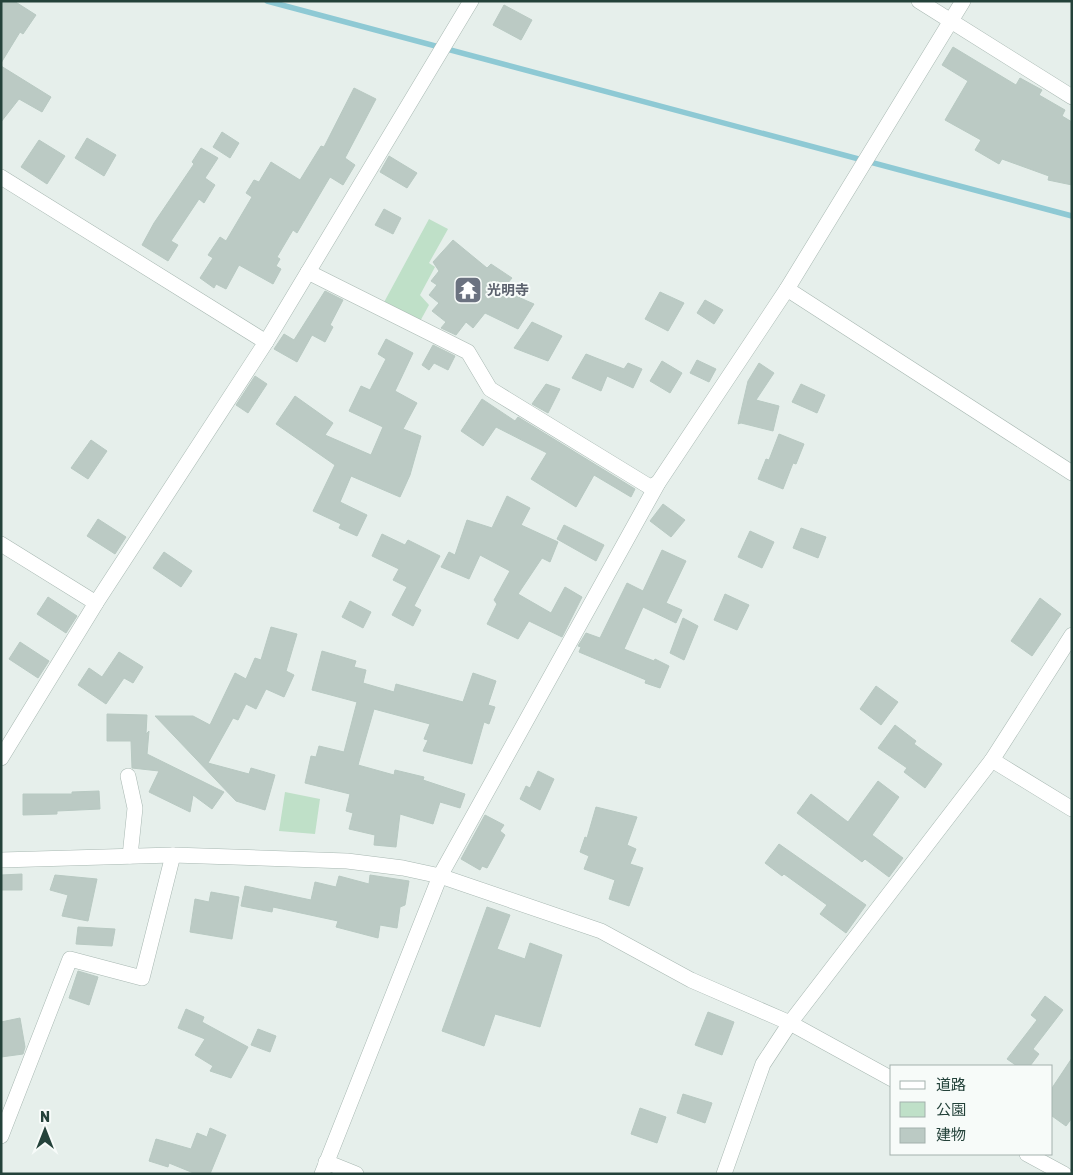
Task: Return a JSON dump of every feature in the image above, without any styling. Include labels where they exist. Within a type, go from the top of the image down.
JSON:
[{"type":"street","points":[[1,758],[96,603],[266,342],[471,1]]},
{"type":"street","points":[[918,1],[1072,97]]},
{"type":"street","points":[[356,1174],[324,1168],[440,876],[658,484],[786,289],[963,1]]},
{"type":"street","points":[[1,177],[266,342]]},
{"type":"street","points":[[308,272],[468,352],[490,389],[650,487],[658,484]]},
{"type":"street","points":[[786,289],[1072,473]]},
{"type":"street","points":[[1,544],[96,603]]},
{"type":"street","points":[[724,1174],[763,1064],[790,1023],[992,760],[1072,635]]},
{"type":"street","points":[[992,760],[1072,809]]},
{"type":"street","points":[[128,776],[135,808],[130,856]]},
{"type":"street","points":[[1,1136],[70,959],[142,978],[173,855]]},
{"type":"street","points":[[1,860],[173,855],[347,861],[402,868],[440,876],[601,931],[691,980],[790,1023],[890,1078]]},
{"type":"street","points":[[1029,1155],[1064,1174]]},
{"type":"green space","points":[[429,219],[448,229],[429,263],[435,267],[420,295],[429,305],[418,325],[382,306]]},
{"type":"green space","points":[[285,792],[320,799],[315,834],[279,831]]},
{"type":"building","points":[[1,1],[14,1],[36,15],[23,34],[20,32],[1,63]]},
{"type":"building","points":[[504,5],[532,20],[521,40],[493,25]]},
{"type":"building","points":[[953,47],[1016,85],[1020,78],[1042,90],[1039,95],[1065,110],[1062,116],[1072,122],[1072,185],[1048,180],[1049,176],[1002,159],[999,164],[975,150],[981,140],[945,120],[968,81],[942,65]]},
{"type":"building","points":[[1,66],[51,97],[42,112],[19,99],[1,122]]},
{"type":"building","points":[[354,88],[376,99],[345,158],[355,165],[343,185],[330,177],[297,233],[293,230],[277,257],[280,259],[276,266],[281,269],[273,284],[239,265],[226,289],[216,284],[214,288],[200,278],[213,258],[208,255],[220,237],[226,241],[252,197],[246,193],[254,180],[259,182],[271,162],[300,180],[321,146],[324,147]]},
{"type":"building","points":[[222,132],[239,143],[230,158],[213,147]]},
{"type":"building","points":[[87,138],[116,155],[104,176],[75,158]]},
{"type":"building","points":[[39,140],[65,156],[47,184],[21,167]]},
{"type":"building","points":[[201,148],[218,158],[205,178],[215,185],[204,203],[199,199],[171,241],[178,245],[168,261],[142,245],[154,223],[194,164],[192,162]]},
{"type":"building","points":[[389,156],[417,173],[407,188],[380,172]]},
{"type":"building","points":[[384,209],[401,218],[393,234],[375,225]]},
{"type":"building","name":"光明寺","points":[[453,240],[487,268],[491,264],[512,278],[502,290],[534,304],[518,329],[485,313],[473,328],[466,322],[456,335],[441,328],[446,322],[432,311],[439,303],[429,295],[437,285],[431,281],[439,271],[433,262]]},
{"type":"building","points":[[325,291],[343,300],[330,325],[333,327],[325,342],[312,335],[297,362],[274,349],[284,334],[294,340]]},
{"type":"building","points":[[660,292],[684,303],[668,331],[645,319]]},
{"type":"building","points":[[705,300],[723,310],[714,324],[697,313]]},
{"type":"building","points":[[532,322],[562,336],[548,361],[514,348]]},
{"type":"building","points":[[386,339],[413,353],[395,391],[417,403],[403,429],[421,436],[410,475],[400,497],[351,476],[340,502],[367,515],[357,536],[339,528],[341,524],[313,511],[335,465],[276,424],[295,396],[333,423],[325,435],[371,455],[383,427],[349,411],[361,386],[370,390],[386,359],[378,354]]},
{"type":"building","points":[[433,345],[455,356],[448,370],[434,363],[429,370],[422,365]]},
{"type":"building","points":[[586,354],[624,369],[628,363],[642,369],[633,388],[607,376],[601,391],[572,378]]},
{"type":"building","points":[[697,360],[716,369],[709,382],[690,373]]},
{"type":"building","points":[[662,361],[682,373],[670,393],[650,381]]},
{"type":"building","points":[[759,363],[774,373],[756,400],[779,406],[773,431],[741,423],[738,424],[748,381]]},
{"type":"building","points":[[255,376],[267,384],[248,413],[236,405]]},
{"type":"building","points":[[546,384],[560,389],[548,413],[532,404]]},
{"type":"building","points":[[801,384],[825,395],[817,413],[792,402]]},
{"type":"building","points":[[482,399],[515,421],[518,417],[635,489],[631,497],[594,475],[576,507],[531,479],[547,453],[496,427],[483,446],[461,431]]},
{"type":"building","points":[[779,434],[804,444],[796,464],[793,463],[783,489],[758,479],[766,459],[769,460]]},
{"type":"building","points":[[91,440],[107,451],[88,479],[71,468]]},
{"type":"building","points":[[507,496],[530,508],[521,525],[558,542],[550,562],[542,558],[518,594],[551,613],[565,587],[582,597],[562,637],[529,621],[518,639],[487,624],[497,604],[494,600],[510,571],[480,555],[469,579],[441,567],[449,552],[455,555],[467,520],[492,528]]},
{"type":"building","points":[[663,504],[685,520],[671,537],[650,521]]},
{"type":"building","points":[[98,519],[126,537],[115,554],[87,536]]},
{"type":"building","points":[[564,525],[604,545],[596,561],[557,539]]},
{"type":"building","points":[[801,528],[826,537],[818,558],[793,548]]},
{"type":"building","points":[[750,531],[774,542],[762,568],[738,557]]},
{"type":"building","points":[[382,534],[405,545],[408,540],[440,556],[414,606],[421,610],[413,626],[392,615],[407,587],[393,580],[399,569],[372,556]]},
{"type":"building","points":[[662,550],[686,561],[666,603],[682,610],[676,623],[643,607],[624,649],[654,661],[655,659],[669,666],[660,688],[645,683],[646,680],[579,652],[581,647],[578,646],[586,633],[600,638],[627,583],[643,591]]},
{"type":"building","points":[[164,552],[192,571],[181,587],[153,568]]},
{"type":"building","points":[[725,594],[749,605],[737,630],[714,620]]},
{"type":"building","points":[[48,597],[77,616],[66,633],[37,614]]},
{"type":"building","points":[[1040,598],[1061,614],[1032,656],[1011,641]]},
{"type":"building","points":[[350,601],[371,612],[363,628],[342,617]]},
{"type":"building","points":[[683,618],[698,626],[684,660],[670,653]]},
{"type":"building","points":[[271,627],[297,634],[286,671],[294,675],[284,697],[266,689],[256,709],[246,704],[238,720],[233,718],[208,763],[249,774],[251,768],[275,775],[265,810],[236,801],[155,716],[193,716],[210,725],[235,673],[246,679],[255,658],[261,660]]},
{"type":"building","points":[[20,642],[49,661],[38,678],[9,659]]},
{"type":"building","points":[[322,651],[356,661],[354,667],[366,670],[363,683],[394,692],[396,684],[463,702],[473,673],[496,681],[488,705],[495,707],[489,724],[484,722],[472,764],[423,751],[428,740],[424,739],[430,724],[374,709],[358,765],[394,775],[395,770],[424,777],[423,780],[465,794],[460,808],[440,802],[433,824],[400,814],[396,847],[374,845],[375,835],[349,829],[353,813],[346,811],[350,794],[305,783],[311,756],[316,757],[319,746],[344,752],[357,702],[312,690]]},
{"type":"building","points":[[119,652],[143,667],[133,683],[124,678],[106,704],[78,685],[89,668],[102,677]]},
{"type":"building","points":[[876,686],[898,702],[881,725],[860,709]]},
{"type":"building","points":[[107,714],[147,715],[146,734],[149,731],[147,754],[224,792],[212,809],[193,795],[190,812],[149,792],[159,771],[132,768],[131,741],[107,741]]},
{"type":"building","points":[[895,725],[916,741],[914,744],[942,764],[925,788],[904,772],[907,768],[878,748]]},
{"type":"building","points":[[538,771],[554,779],[540,810],[520,799],[526,786],[530,788]]},
{"type":"building","points":[[878,781],[899,797],[872,835],[903,858],[889,877],[865,859],[862,862],[797,813],[811,794],[848,822]]},
{"type":"building","points":[[99,791],[100,809],[57,811],[57,814],[23,815],[23,794],[72,794],[72,792]]},
{"type":"building","points":[[596,807],[637,817],[627,845],[636,849],[630,864],[643,868],[629,906],[609,899],[615,880],[584,869],[589,856],[580,852],[585,837],[587,838]]},
{"type":"building","points":[[485,815],[504,825],[500,831],[505,835],[487,868],[482,866],[480,870],[461,859]]},
{"type":"building","points":[[779,844],[866,905],[846,933],[820,914],[827,905],[784,874],[782,876],[765,863]]},
{"type":"building","points":[[22,874],[22,890],[1,890],[1,875]]},
{"type":"building","points":[[55,875],[97,879],[88,921],[62,916],[68,895],[50,890]]},
{"type":"building","points":[[370,875],[409,881],[405,905],[400,907],[397,928],[380,925],[378,938],[336,927],[338,921],[273,907],[272,912],[241,906],[245,886],[311,900],[315,882],[336,887],[339,876],[369,884]]},
{"type":"building","points":[[211,892],[239,897],[232,939],[190,932],[195,899],[209,902]]},
{"type":"building","points":[[487,907],[510,915],[497,949],[525,959],[530,943],[562,955],[540,1027],[495,1014],[484,1046],[442,1031]]},
{"type":"building","points":[[78,927],[115,929],[112,946],[76,944]]},
{"type":"building","points":[[78,971],[98,977],[89,1005],[69,998]]},
{"type":"building","points":[[1045,996],[1063,1010],[1033,1049],[1039,1054],[1031,1065],[1016,1065],[1007,1059],[1037,1020],[1031,1015]]},
{"type":"building","points":[[186,1009],[204,1017],[202,1022],[248,1047],[231,1078],[210,1071],[213,1066],[195,1055],[205,1039],[178,1028]]},
{"type":"building","points":[[708,1012],[734,1022],[722,1055],[695,1045]]},
{"type":"building","points":[[20,1018],[25,1047],[23,1054],[1,1057],[1,1022]]},
{"type":"building","points":[[258,1029],[276,1036],[270,1052],[251,1045]]},
{"type":"building","points":[[1072,1058],[1072,1118],[1066,1126],[1053,1117],[1053,1086]]},
{"type":"building","points":[[683,1094],[712,1103],[705,1123],[677,1113]]},
{"type":"building","points":[[640,1108],[666,1117],[657,1143],[631,1134]]},
{"type":"building","points":[[210,1128],[226,1135],[210,1174],[196,1174],[169,1163],[168,1167],[149,1161],[156,1139],[191,1149],[197,1133],[207,1137]]},
{"type":"waterway","points":[[267,1],[1072,216]]},
{"type":"place","name":"光明寺","points":[[468,290]]}]
